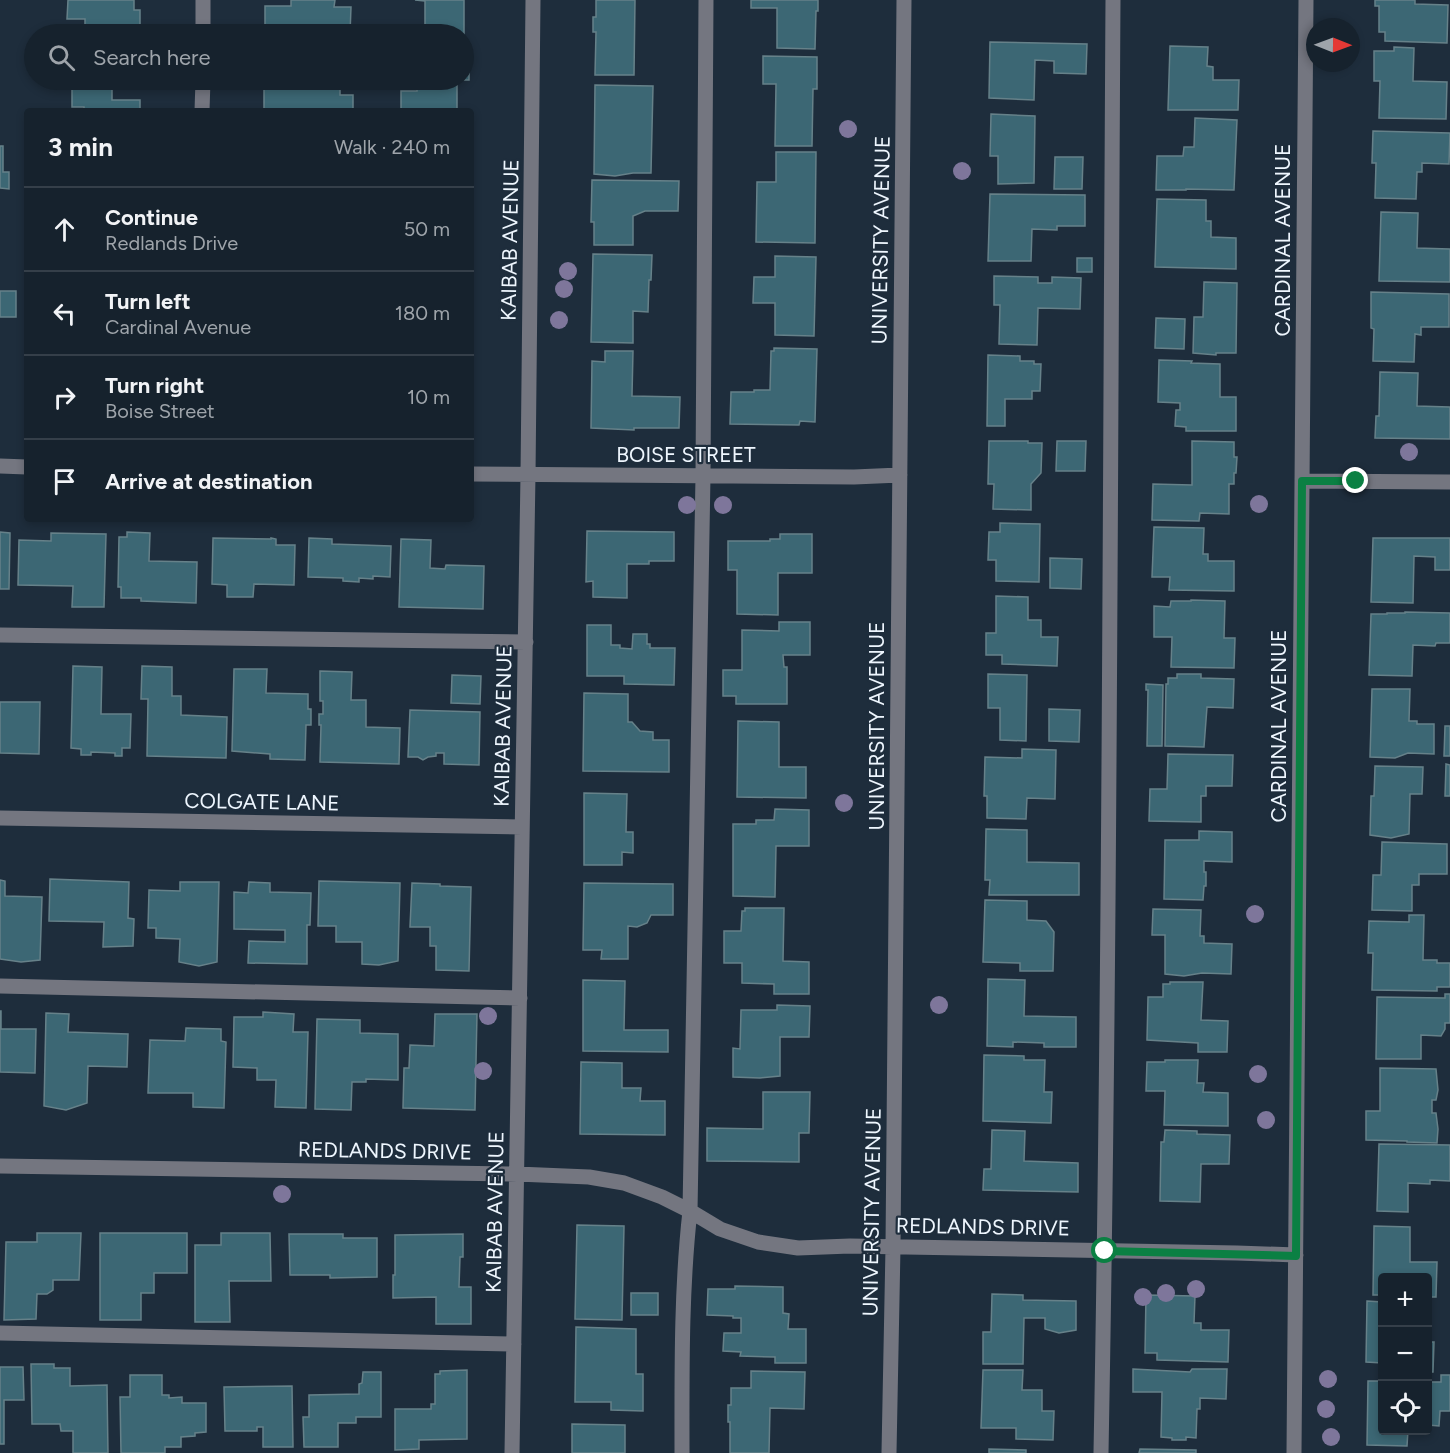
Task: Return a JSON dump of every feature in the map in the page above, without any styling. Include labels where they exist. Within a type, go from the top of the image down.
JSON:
[{"type":"street","points":[[203,0],[203,24]]},
{"type":"street","name":"KAIBAB AVENUE","points":[[512,1453],[526,642],[533,0]]},
{"type":"street","points":[[682,1453],[686,1248],[690,1211],[703,476],[706,0]]},
{"type":"street","name":"UNIVERSITY AVENUE","points":[[889,1453],[893,1247],[904,0]]},
{"type":"street","points":[[1101,1453],[1110,657],[1113,0]]},
{"type":"street","name":"CARDINAL AVENUE","points":[[1294,1453],[1306,0]]},
{"type":"street","points":[[202,108],[203,90]]},
{"type":"street","points":[[0,466],[24,467]]},
{"type":"street","name":"BOISE STREET","points":[[474,474],[854,477],[900,475]]},
{"type":"street","points":[[1302,481],[1450,482]]},
{"type":"street","points":[[0,636],[526,642]]},
{"type":"street","name":"COLGATE LANE","points":[[0,818],[522,828]]},
{"type":"street","points":[[0,986],[520,998]]},
{"type":"street","name":"REDLANDS DRIVE","points":[[0,1166],[589,1177],[624,1183],[662,1197],[720,1229],[758,1242],[798,1248],[893,1247],[1296,1256]]},
{"type":"street","points":[[0,1333],[514,1344]]},
{"type":"building","points":[[68,0],[134,0],[134,10],[140,10],[140,24],[85,24],[85,19],[67,19]]},
{"type":"building","points":[[291,0],[335,0],[334,7],[351,7],[350,24],[265,24],[265,6],[291,6]]},
{"type":"building","points":[[415,0],[464,0],[464,24],[425,24],[425,1]]},
{"type":"building","points":[[596,0],[635,0],[634,75],[595,75],[596,32],[593,32],[593,17],[596,17]]},
{"type":"building","points":[[751,0],[818,0],[815,49],[777,48],[777,8],[751,8]]},
{"type":"building","points":[[1375,0],[1415,0],[1415,4],[1448,5],[1447,43],[1385,41],[1385,32],[1379,32],[1379,6],[1375,6]]},
{"type":"building","points":[[990,42],[1087,44],[1086,74],[1054,73],[1054,61],[1035,60],[1034,100],[989,98]]},
{"type":"building","points":[[1170,46],[1208,47],[1207,66],[1213,67],[1213,80],[1239,80],[1238,110],[1168,110]]},
{"type":"building","points":[[1394,47],[1414,48],[1413,81],[1447,82],[1446,119],[1379,118],[1380,81],[1374,81],[1374,51],[1394,51]]},
{"type":"building","points":[[763,56],[817,57],[817,89],[813,89],[812,146],[775,146],[776,84],[763,84]]},
{"type":"building","points":[[595,85],[653,86],[651,173],[615,176],[594,174]]},
{"type":"building","points":[[72,90],[112,90],[112,100],[140,100],[140,108],[72,107]]},
{"type":"building","points":[[264,90],[340,90],[340,95],[353,95],[353,108],[264,108]]},
{"type":"building","points":[[457,90],[457,108],[401,108],[401,91]]},
{"type":"building","points":[[991,114],[1035,116],[1034,183],[998,184],[998,156],[990,156]]},
{"type":"building","points":[[1195,118],[1237,120],[1234,190],[1156,190],[1157,156],[1183,156],[1184,147],[1194,147]]},
{"type":"building","points":[[1373,131],[1450,133],[1449,164],[1422,163],[1422,172],[1417,172],[1416,199],[1375,198],[1376,163],[1372,163]]},
{"type":"building","points":[[0,146],[3,146],[3,172],[9,172],[9,189],[0,188]]},
{"type":"building","points":[[776,152],[816,152],[815,243],[756,242],[757,182],[776,182]]},
{"type":"building","points":[[1055,157],[1083,157],[1082,189],[1054,189]]},
{"type":"building","points":[[592,180],[679,181],[678,211],[645,211],[633,216],[633,245],[594,245],[594,222],[591,222]]},
{"type":"building","points":[[990,194],[1085,195],[1085,226],[1057,226],[1057,230],[1032,229],[1031,261],[988,261]]},
{"type":"building","points":[[1157,199],[1206,200],[1206,221],[1211,221],[1211,237],[1236,238],[1236,269],[1155,267]]},
{"type":"building","points":[[1381,212],[1418,213],[1417,248],[1450,249],[1450,282],[1379,281]]},
{"type":"building","points":[[593,254],[652,255],[648,312],[633,311],[633,343],[591,342]]},
{"type":"building","points":[[775,256],[816,257],[814,336],[775,335],[775,303],[753,303],[754,277],[775,277]]},
{"type":"building","points":[[1077,258],[1092,258],[1092,272],[1077,272]]},
{"type":"building","points":[[994,276],[1038,277],[1038,283],[1052,283],[1052,277],[1081,278],[1080,309],[1038,308],[1037,345],[999,344],[1000,305],[994,305]]},
{"type":"building","points":[[1204,282],[1237,283],[1236,353],[1216,353],[1216,355],[1193,353],[1194,317],[1203,317]]},
{"type":"building","points":[[0,291],[16,291],[16,317],[0,317]]},
{"type":"building","points":[[1371,292],[1449,294],[1449,327],[1421,327],[1421,335],[1415,334],[1414,362],[1373,361],[1374,329],[1371,328]]},
{"type":"building","points":[[1156,318],[1185,319],[1184,349],[1155,348]]},
{"type":"building","points":[[774,348],[817,349],[815,422],[800,421],[799,425],[730,424],[731,392],[770,390],[771,351],[774,351]]},
{"type":"building","points":[[605,351],[633,351],[632,396],[680,397],[679,428],[634,428],[634,430],[591,428],[592,361],[605,362]]},
{"type":"building","points":[[988,355],[1020,356],[1020,361],[1034,361],[1034,364],[1041,364],[1040,391],[1032,391],[1032,399],[1005,399],[1005,426],[987,426]]},
{"type":"building","points":[[1159,360],[1220,364],[1220,397],[1236,397],[1236,431],[1186,431],[1186,427],[1175,426],[1176,410],[1180,410],[1180,403],[1158,402]]},
{"type":"building","points":[[1380,372],[1418,373],[1417,406],[1450,407],[1450,439],[1375,438],[1376,416],[1379,416]]},
{"type":"building","points":[[989,441],[1042,443],[1041,473],[1031,484],[1031,510],[993,509],[994,484],[988,484]]},
{"type":"building","points":[[1057,441],[1086,441],[1085,471],[1056,471]]},
{"type":"building","points":[[1192,441],[1234,442],[1234,457],[1237,457],[1236,473],[1234,473],[1234,484],[1229,484],[1229,514],[1200,513],[1199,521],[1152,520],[1153,484],[1192,485]]},
{"type":"building","points":[[1000,523],[1040,524],[1039,582],[996,581],[996,560],[988,560],[989,532],[1000,532]]},
{"type":"building","points":[[1154,527],[1204,528],[1203,554],[1208,554],[1208,561],[1234,561],[1234,591],[1169,590],[1170,577],[1152,577]]},
{"type":"building","points":[[587,531],[674,532],[674,561],[627,564],[627,598],[593,597],[593,581],[586,582]]},
{"type":"building","points":[[0,532],[10,533],[9,589],[0,589]]},
{"type":"building","points":[[127,532],[150,533],[149,561],[197,562],[196,603],[121,598],[121,587],[118,587],[119,537],[127,537]]},
{"type":"building","points":[[51,533],[106,534],[104,607],[72,607],[73,586],[18,585],[19,540],[51,541]]},
{"type":"building","points":[[780,534],[812,534],[812,573],[778,573],[778,615],[737,614],[737,570],[728,570],[728,541],[770,541],[770,539],[780,539]]},
{"type":"building","points":[[213,538],[271,538],[276,539],[276,545],[295,545],[294,585],[254,584],[253,597],[227,597],[227,585],[212,584]]},
{"type":"building","points":[[309,538],[332,539],[332,544],[391,546],[390,577],[359,578],[359,582],[343,581],[343,578],[308,577]]},
{"type":"building","points":[[1373,538],[1450,538],[1450,570],[1435,570],[1435,557],[1414,556],[1413,603],[1371,602]]},
{"type":"building","points":[[401,539],[431,540],[430,568],[445,569],[446,565],[484,566],[483,609],[399,607]]},
{"type":"building","points":[[1050,558],[1082,559],[1081,589],[1050,588]]},
{"type":"building","points":[[996,596],[1028,597],[1028,620],[1041,620],[1041,637],[1058,637],[1057,666],[1002,664],[1002,655],[986,655],[986,633],[996,633]]},
{"type":"building","points":[[1171,601],[1225,601],[1224,638],[1235,638],[1234,668],[1171,667],[1172,637],[1154,637],[1154,606],[1170,607]]},
{"type":"building","points":[[1450,613],[1450,643],[1436,643],[1435,646],[1413,645],[1412,676],[1369,675],[1371,614]]},
{"type":"building","points":[[779,622],[810,622],[810,655],[783,655],[784,667],[787,667],[787,704],[736,704],[736,696],[723,696],[723,670],[742,670],[742,630],[779,631]]},
{"type":"building","points":[[587,625],[611,625],[611,645],[620,645],[620,648],[632,649],[633,634],[647,634],[647,644],[650,644],[650,648],[675,648],[674,685],[624,684],[624,676],[587,676]]},
{"type":"building","points":[[73,666],[102,667],[101,714],[131,714],[130,748],[122,748],[122,756],[115,756],[115,753],[91,752],[91,755],[81,755],[81,749],[71,748]]},
{"type":"building","points":[[142,666],[172,667],[172,696],[181,696],[181,715],[227,717],[226,758],[147,756],[148,699],[141,699]]},
{"type":"building","points":[[234,669],[267,669],[266,693],[308,694],[311,725],[306,725],[305,760],[270,759],[270,754],[232,751]]},
{"type":"building","points":[[320,671],[352,672],[351,700],[366,700],[366,727],[400,728],[399,764],[320,762],[319,714],[323,714],[323,701],[320,701]]},
{"type":"building","points":[[988,674],[1027,675],[1026,741],[1000,740],[1000,708],[988,708]]},
{"type":"building","points":[[1177,674],[1201,674],[1201,678],[1234,679],[1233,708],[1207,707],[1204,747],[1165,746],[1166,684],[1168,684],[1168,678],[1177,678]]},
{"type":"building","points":[[452,675],[481,676],[480,704],[451,703]]},
{"type":"building","points":[[1146,684],[1163,685],[1162,746],[1147,746],[1148,690],[1146,690]]},
{"type":"building","points":[[1372,689],[1410,689],[1409,721],[1417,721],[1417,724],[1434,724],[1434,754],[1408,753],[1395,758],[1370,757]]},
{"type":"building","points":[[584,693],[628,694],[628,722],[632,722],[640,731],[653,732],[653,740],[669,740],[669,772],[583,771]]},
{"type":"building","points":[[0,702],[40,702],[39,754],[0,753]]},
{"type":"building","points":[[1049,709],[1080,710],[1079,742],[1049,741]]},
{"type":"building","points":[[410,710],[480,712],[479,765],[444,764],[444,753],[436,753],[436,756],[423,760],[418,757],[408,757]]},
{"type":"building","points":[[738,721],[779,722],[779,767],[806,767],[806,798],[737,797]]},
{"type":"building","points":[[1445,726],[1450,726],[1450,756],[1444,756]]},
{"type":"building","points":[[1022,749],[1056,750],[1055,799],[1027,798],[1026,819],[987,818],[987,796],[984,796],[985,757],[1022,758]]},
{"type":"building","points":[[1168,754],[1233,755],[1232,786],[1206,786],[1206,796],[1201,796],[1201,822],[1149,821],[1150,789],[1167,789]]},
{"type":"building","points":[[1446,764],[1450,765],[1450,796],[1445,796]]},
{"type":"building","points":[[1375,766],[1423,767],[1422,794],[1410,794],[1409,834],[1391,838],[1370,835],[1371,796],[1374,796]]},
{"type":"building","points":[[584,793],[627,794],[626,832],[633,832],[633,853],[622,852],[622,865],[584,865]]},
{"type":"building","points":[[775,809],[809,810],[809,846],[776,846],[775,897],[733,896],[733,824],[756,824],[756,820],[774,820]]},
{"type":"building","points":[[986,829],[1027,830],[1027,862],[1079,863],[1079,895],[989,895],[990,880],[985,880]]},
{"type":"building","points":[[1199,831],[1232,832],[1232,862],[1204,861],[1206,886],[1204,886],[1203,900],[1164,899],[1165,840],[1199,840]]},
{"type":"building","points":[[1382,842],[1447,844],[1447,874],[1419,874],[1419,885],[1412,885],[1412,911],[1372,910],[1373,875],[1381,875]]},
{"type":"building","points":[[50,879],[129,882],[128,918],[134,919],[133,946],[103,947],[104,922],[49,921]]},
{"type":"building","points":[[0,880],[5,881],[5,896],[42,897],[40,960],[21,962],[0,959]]},
{"type":"building","points":[[319,881],[400,883],[398,961],[379,965],[362,964],[362,942],[336,942],[336,926],[318,926]]},
{"type":"building","points":[[180,882],[219,882],[217,962],[199,966],[179,962],[180,939],[156,938],[156,928],[148,928],[149,890],[180,891]]},
{"type":"building","points":[[249,882],[270,883],[270,892],[311,893],[310,925],[307,925],[307,964],[248,963],[249,941],[285,942],[285,930],[234,929],[234,892],[248,893]]},
{"type":"building","points":[[412,883],[471,887],[469,971],[436,970],[436,946],[430,946],[430,927],[410,927]]},
{"type":"building","points":[[584,883],[673,884],[673,915],[651,915],[647,923],[637,927],[628,926],[628,959],[601,959],[602,950],[583,950]]},
{"type":"building","points":[[985,900],[1027,901],[1027,920],[1046,921],[1054,932],[1053,971],[1020,971],[1020,963],[983,962]]},
{"type":"building","points":[[745,908],[784,908],[783,961],[809,962],[809,994],[774,994],[774,984],[742,983],[742,963],[724,963],[724,931],[741,931],[742,911],[745,911]]},
{"type":"building","points":[[1153,909],[1201,910],[1200,936],[1204,936],[1204,943],[1232,944],[1231,974],[1202,973],[1184,976],[1165,974],[1165,935],[1152,935]]},
{"type":"building","points":[[1409,915],[1424,915],[1423,960],[1450,963],[1450,987],[1437,987],[1437,991],[1372,990],[1373,953],[1368,953],[1369,921],[1409,922]]},
{"type":"building","points":[[988,979],[1025,980],[1024,1016],[1076,1017],[1076,1047],[1044,1047],[1044,1043],[1013,1042],[1013,1047],[987,1046]]},
{"type":"building","points":[[583,980],[625,981],[624,1030],[668,1030],[668,1052],[583,1051]]},
{"type":"building","points":[[1170,982],[1203,982],[1201,1020],[1228,1021],[1227,1052],[1198,1052],[1198,1043],[1147,1040],[1148,997],[1163,997],[1163,984],[1170,984]]},
{"type":"building","points":[[1445,994],[1450,994],[1450,1023],[1445,1023],[1441,1036],[1421,1035],[1421,1059],[1376,1059],[1377,997],[1445,998]]},
{"type":"building","points":[[777,1005],[810,1006],[809,1037],[780,1037],[780,1076],[733,1077],[733,1048],[740,1049],[741,1010],[777,1010]]},
{"type":"building","points":[[0,1011],[1,1029],[36,1029],[35,1073],[0,1072]]},
{"type":"building","points":[[263,1012],[294,1014],[293,1032],[308,1032],[306,1108],[275,1107],[276,1080],[257,1080],[257,1068],[233,1067],[234,1017],[263,1017]]},
{"type":"building","points":[[46,1013],[69,1014],[68,1032],[128,1034],[127,1067],[88,1066],[87,1103],[66,1110],[44,1106]]},
{"type":"building","points":[[435,1014],[477,1014],[475,1110],[403,1108],[404,1068],[409,1068],[410,1045],[434,1046]]},
{"type":"building","points":[[317,1019],[360,1020],[360,1033],[398,1034],[398,1080],[366,1079],[366,1082],[352,1082],[351,1110],[315,1109]]},
{"type":"building","points":[[186,1028],[221,1029],[221,1041],[226,1042],[224,1108],[193,1107],[193,1093],[148,1093],[150,1040],[185,1041]]},
{"type":"building","points":[[984,1055],[1024,1056],[1024,1060],[1045,1060],[1044,1092],[1052,1092],[1051,1123],[983,1121]]},
{"type":"building","points":[[1165,1060],[1198,1060],[1197,1083],[1204,1083],[1203,1092],[1228,1093],[1228,1126],[1164,1125],[1165,1091],[1146,1091],[1147,1062],[1165,1062]]},
{"type":"building","points":[[581,1062],[622,1063],[622,1088],[641,1088],[640,1101],[665,1101],[665,1135],[580,1134]]},
{"type":"building","points":[[1380,1068],[1436,1069],[1438,1090],[1436,1100],[1432,1100],[1432,1113],[1436,1113],[1437,1143],[1366,1140],[1366,1111],[1380,1111]]},
{"type":"building","points":[[763,1092],[810,1092],[809,1133],[799,1133],[799,1162],[707,1161],[707,1128],[763,1129]]},
{"type":"building","points":[[992,1130],[1025,1131],[1024,1161],[1078,1163],[1078,1192],[983,1190],[984,1169],[991,1169]]},
{"type":"building","points":[[1165,1130],[1230,1135],[1229,1164],[1201,1164],[1200,1202],[1160,1201],[1161,1142],[1164,1142]]},
{"type":"building","points":[[1379,1144],[1450,1145],[1450,1181],[1430,1180],[1430,1184],[1408,1183],[1408,1212],[1377,1211]]},
{"type":"building","points":[[577,1225],[624,1226],[622,1320],[575,1319]]},
{"type":"building","points":[[1374,1226],[1410,1227],[1410,1262],[1437,1262],[1436,1297],[1432,1297],[1432,1273],[1378,1273],[1378,1295],[1373,1295]]},
{"type":"building","points":[[37,1233],[81,1233],[79,1280],[53,1280],[53,1290],[47,1294],[37,1294],[36,1319],[4,1320],[6,1242],[37,1242]]},
{"type":"building","points":[[100,1233],[187,1233],[187,1273],[154,1273],[154,1293],[141,1293],[141,1320],[100,1320]]},
{"type":"building","points":[[221,1233],[270,1233],[271,1281],[229,1281],[230,1322],[195,1322],[195,1245],[221,1245]]},
{"type":"building","points":[[289,1234],[343,1234],[343,1238],[377,1238],[377,1277],[330,1278],[330,1275],[290,1275]]},
{"type":"building","points":[[463,1234],[459,1287],[471,1287],[471,1324],[436,1324],[436,1297],[393,1298],[395,1235]]},
{"type":"building","points":[[735,1286],[783,1287],[783,1313],[789,1314],[788,1329],[806,1329],[806,1363],[775,1363],[775,1357],[740,1356],[741,1352],[723,1351],[724,1333],[741,1333],[741,1318],[707,1315],[708,1289],[735,1289]]},
{"type":"building","points":[[631,1293],[658,1293],[658,1315],[631,1315]]},
{"type":"building","points":[[992,1294],[1023,1295],[1023,1300],[1076,1301],[1076,1330],[1059,1333],[1045,1329],[1045,1318],[1024,1318],[1023,1364],[983,1364],[983,1332],[991,1332]]},
{"type":"building","points":[[1146,1295],[1195,1296],[1194,1323],[1201,1323],[1201,1330],[1229,1330],[1228,1362],[1157,1360],[1157,1353],[1145,1353]]},
{"type":"building","points":[[1367,1301],[1378,1302],[1378,1363],[1366,1362]]},
{"type":"building","points":[[576,1327],[636,1329],[636,1374],[643,1374],[643,1411],[611,1410],[611,1402],[575,1402]]},
{"type":"building","points":[[1432,1342],[1434,1342],[1433,1372]]},
{"type":"building","points":[[31,1364],[54,1364],[54,1368],[70,1368],[70,1386],[107,1385],[108,1453],[73,1453],[73,1431],[61,1431],[60,1424],[32,1424]]},
{"type":"building","points":[[0,1367],[23,1367],[24,1400],[4,1400],[4,1444],[0,1444]]},
{"type":"building","points":[[1133,1369],[1190,1372],[1192,1369],[1227,1369],[1226,1399],[1200,1398],[1200,1409],[1197,1409],[1196,1438],[1186,1437],[1186,1440],[1172,1440],[1172,1438],[1161,1437],[1162,1392],[1133,1392]]},
{"type":"building","points":[[467,1370],[467,1439],[419,1440],[419,1449],[395,1450],[395,1409],[431,1409],[431,1404],[435,1404],[435,1374],[440,1374],[440,1371]]},
{"type":"building","points":[[983,1370],[1023,1370],[1022,1390],[1042,1390],[1042,1411],[1054,1411],[1053,1440],[1016,1439],[1016,1428],[981,1428]]},
{"type":"building","points":[[751,1371],[805,1372],[804,1409],[770,1408],[769,1453],[730,1453],[728,1405],[731,1405],[731,1388],[751,1388]]},
{"type":"building","points":[[363,1372],[381,1372],[381,1417],[356,1417],[356,1423],[338,1423],[338,1447],[304,1447],[303,1417],[309,1417],[309,1395],[359,1394]]},
{"type":"building","points":[[130,1375],[162,1375],[162,1395],[169,1395],[169,1398],[182,1397],[182,1403],[206,1403],[206,1432],[181,1437],[181,1447],[165,1447],[165,1453],[121,1453],[120,1397],[130,1397]]},
{"type":"building","points":[[1441,1375],[1450,1375],[1450,1411],[1440,1411],[1439,1426],[1432,1425],[1432,1382],[1441,1382]]},
{"type":"building","points":[[1368,1381],[1378,1381],[1378,1435],[1408,1435],[1407,1446],[1367,1445]]},
{"type":"building","points":[[292,1386],[293,1447],[263,1447],[263,1427],[257,1427],[257,1431],[225,1431],[224,1387]]},
{"type":"building","points":[[572,1424],[625,1425],[625,1453],[572,1453]]},
{"type":"building","points":[[989,1449],[1026,1450],[1026,1453],[989,1453]]},
{"type":"building","points":[[1140,1449],[1196,1450],[1196,1453],[1139,1453]]},
{"type":"route","points":[[1105,1251],[1296,1256],[1302,481],[1356,481]]}]
